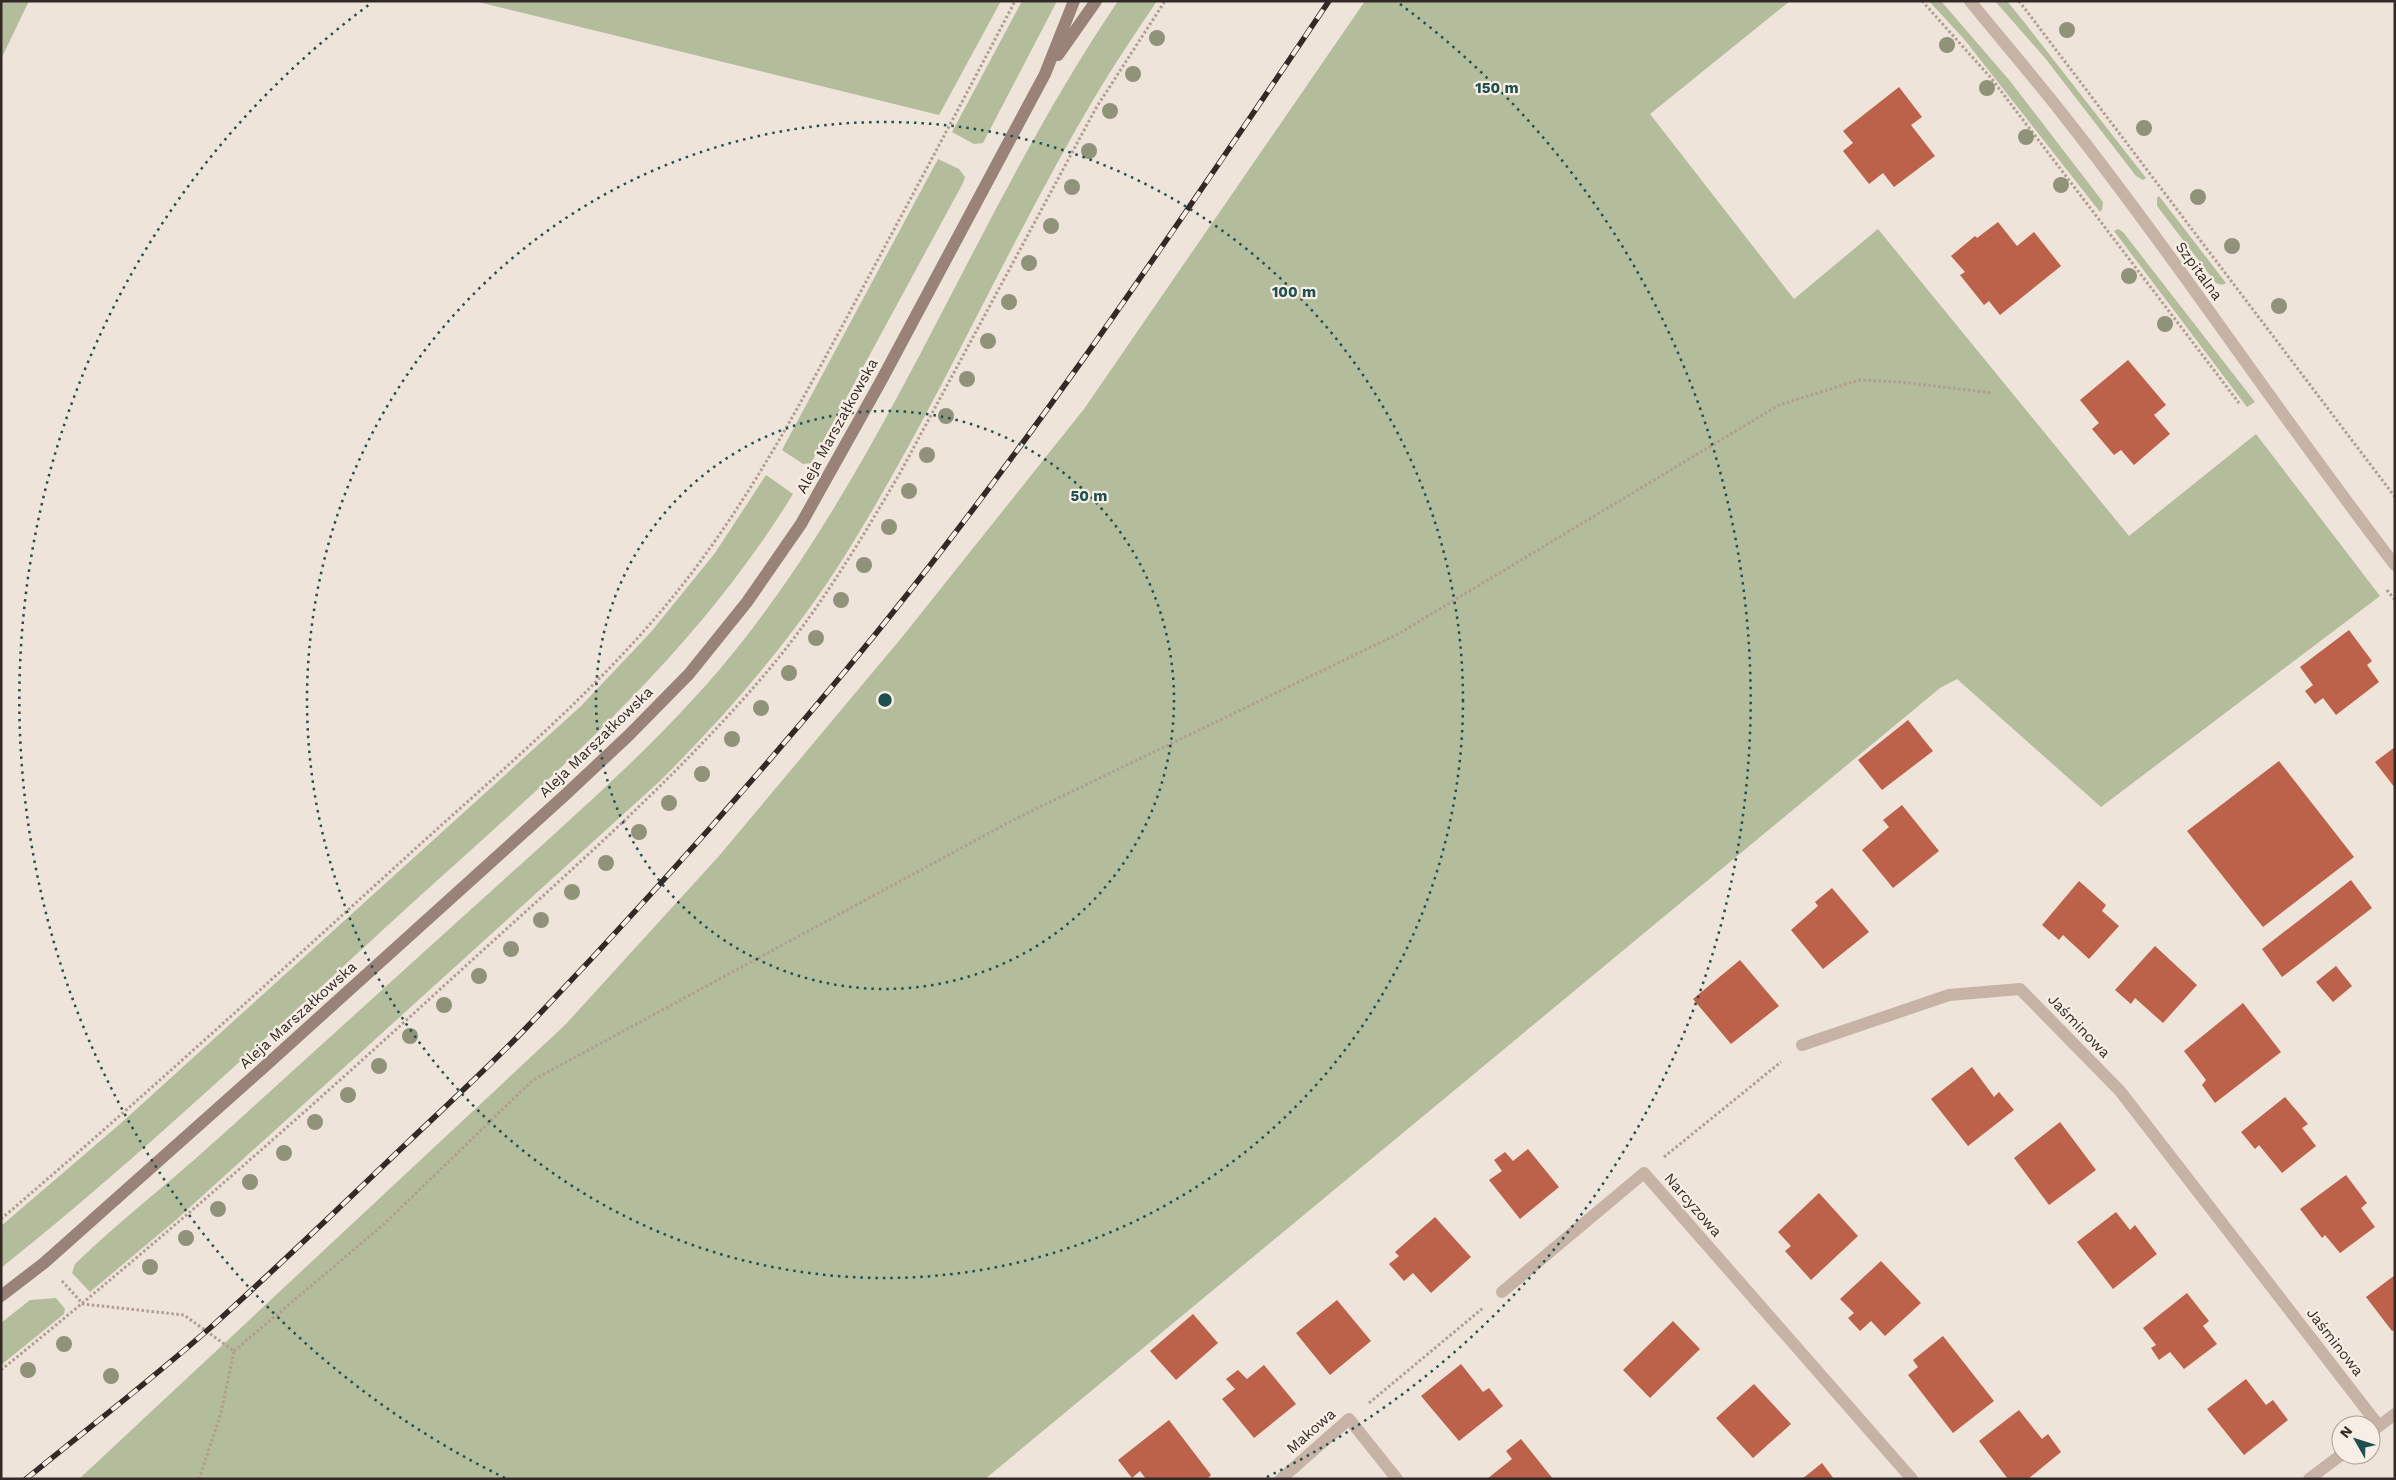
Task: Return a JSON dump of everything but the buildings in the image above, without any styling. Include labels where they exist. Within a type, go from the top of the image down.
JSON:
[{"type":"main road","name":"Aleja Marszałkowska","points":[[1,1296],[44,1263],[263,1068],[628,736],[689,674],[747,602],[801,524],[881,381],[1045,74],[1074,1]]},
{"type":"main road","name":"Aleja Marszałkowska","points":[[1045,74],[1096,1]]},
{"type":"street","name":"Szpitalna","points":[[1970,1],[2061,112],[2166,253],[2328,478],[2395,565]]},
{"type":"street","name":"Jaśminowa","points":[[1802,1045],[1950,995],[2020,989],[2120,1091],[2364,1415]]},
{"type":"street","name":"Narcyzowa","points":[[1502,1292],[1644,1174],[1912,1479]]},
{"type":"street","points":[[2381,1424],[2395,1414]]},
{"type":"street","name":"Makowa","points":[[1281,1479],[1349,1419],[1397,1479]]},
{"type":"street","points":[[2309,1479],[2331,1462]]},
{"type":"path","points":[[1,1219],[98,1136],[538,737],[612,666],[659,614],[754,484],[812,382],[1016,1]]},
{"type":"path","points":[[1922,1],[1991,78],[2242,406]]},
{"type":"path","points":[[2019,1],[2395,497]]},
{"type":"path","points":[[199,1479],[221,1413],[234,1351],[383,1225],[532,1080],[1015,819],[1398,634],[1780,405],[1860,380],[1900,382],[1993,393]]},
{"type":"path","points":[[2382,585],[2395,600]]},
{"type":"path","points":[[1644,1174],[1802,1045]]},
{"type":"path","points":[[44,1263],[83,1304],[184,1314],[234,1351]]},
{"type":"path","points":[[1349,1419],[1502,1292]]},
{"type":"green space","points":[[1,1],[29,1],[1,59]]},
{"type":"green space","points":[[474,1],[1001,1],[939,115]]},
{"type":"green space","points":[[1022,1],[1057,1],[983,143],[974,144],[952,132]]},
{"type":"green space","points":[[1118,1],[1157,1],[1103,83],[1063,152],[880,498],[826,585],[759,673],[711,728],[660,781],[177,1219],[90,1292],[72,1273],[75,1264],[213,1143],[604,789],[694,698],[749,633],[802,558],[850,481],[895,401],[1024,158],[1069,78]]},
{"type":"green space","points":[[1365,1],[1790,1],[1650,114],[1794,299],[1878,229],[2129,536],[2256,434],[2380,596],[2101,807],[1957,679],[1940,688],[985,1479],[79,1479],[565,1025],[719,856],[903,636],[1084,409]]},
{"type":"green space","points":[[1929,1],[1941,1],[2010,81],[2103,202],[2100,212],[1964,39]]},
{"type":"green space","points":[[1995,1],[2007,1],[2146,178],[2143,180],[2136,176],[2045,58]]},
{"type":"green space","points":[[938,159],[959,169],[965,177],[963,183],[811,463],[803,464],[782,450]]},
{"type":"green space","points":[[2159,196],[2226,283],[2222,285],[2216,283],[2157,206],[2157,198]]},
{"type":"green space","points":[[2118,229],[2123,232],[2255,402],[2247,407],[2114,231]]},
{"type":"green space","points":[[766,475],[793,494],[752,555],[708,612],[661,667],[611,719],[506,818],[153,1140],[1,1268],[1,1226],[120,1124],[581,706],[651,632],[715,553]]},
{"type":"green space","points":[[56,1298],[65,1309],[64,1314],[1,1365],[1,1323],[30,1300]]},
{"type":"railway","points":[[26,1479],[210,1328],[468,1086],[569,983],[730,806],[846,670],[911,590],[1036,425],[1155,257],[1329,1]]}]
